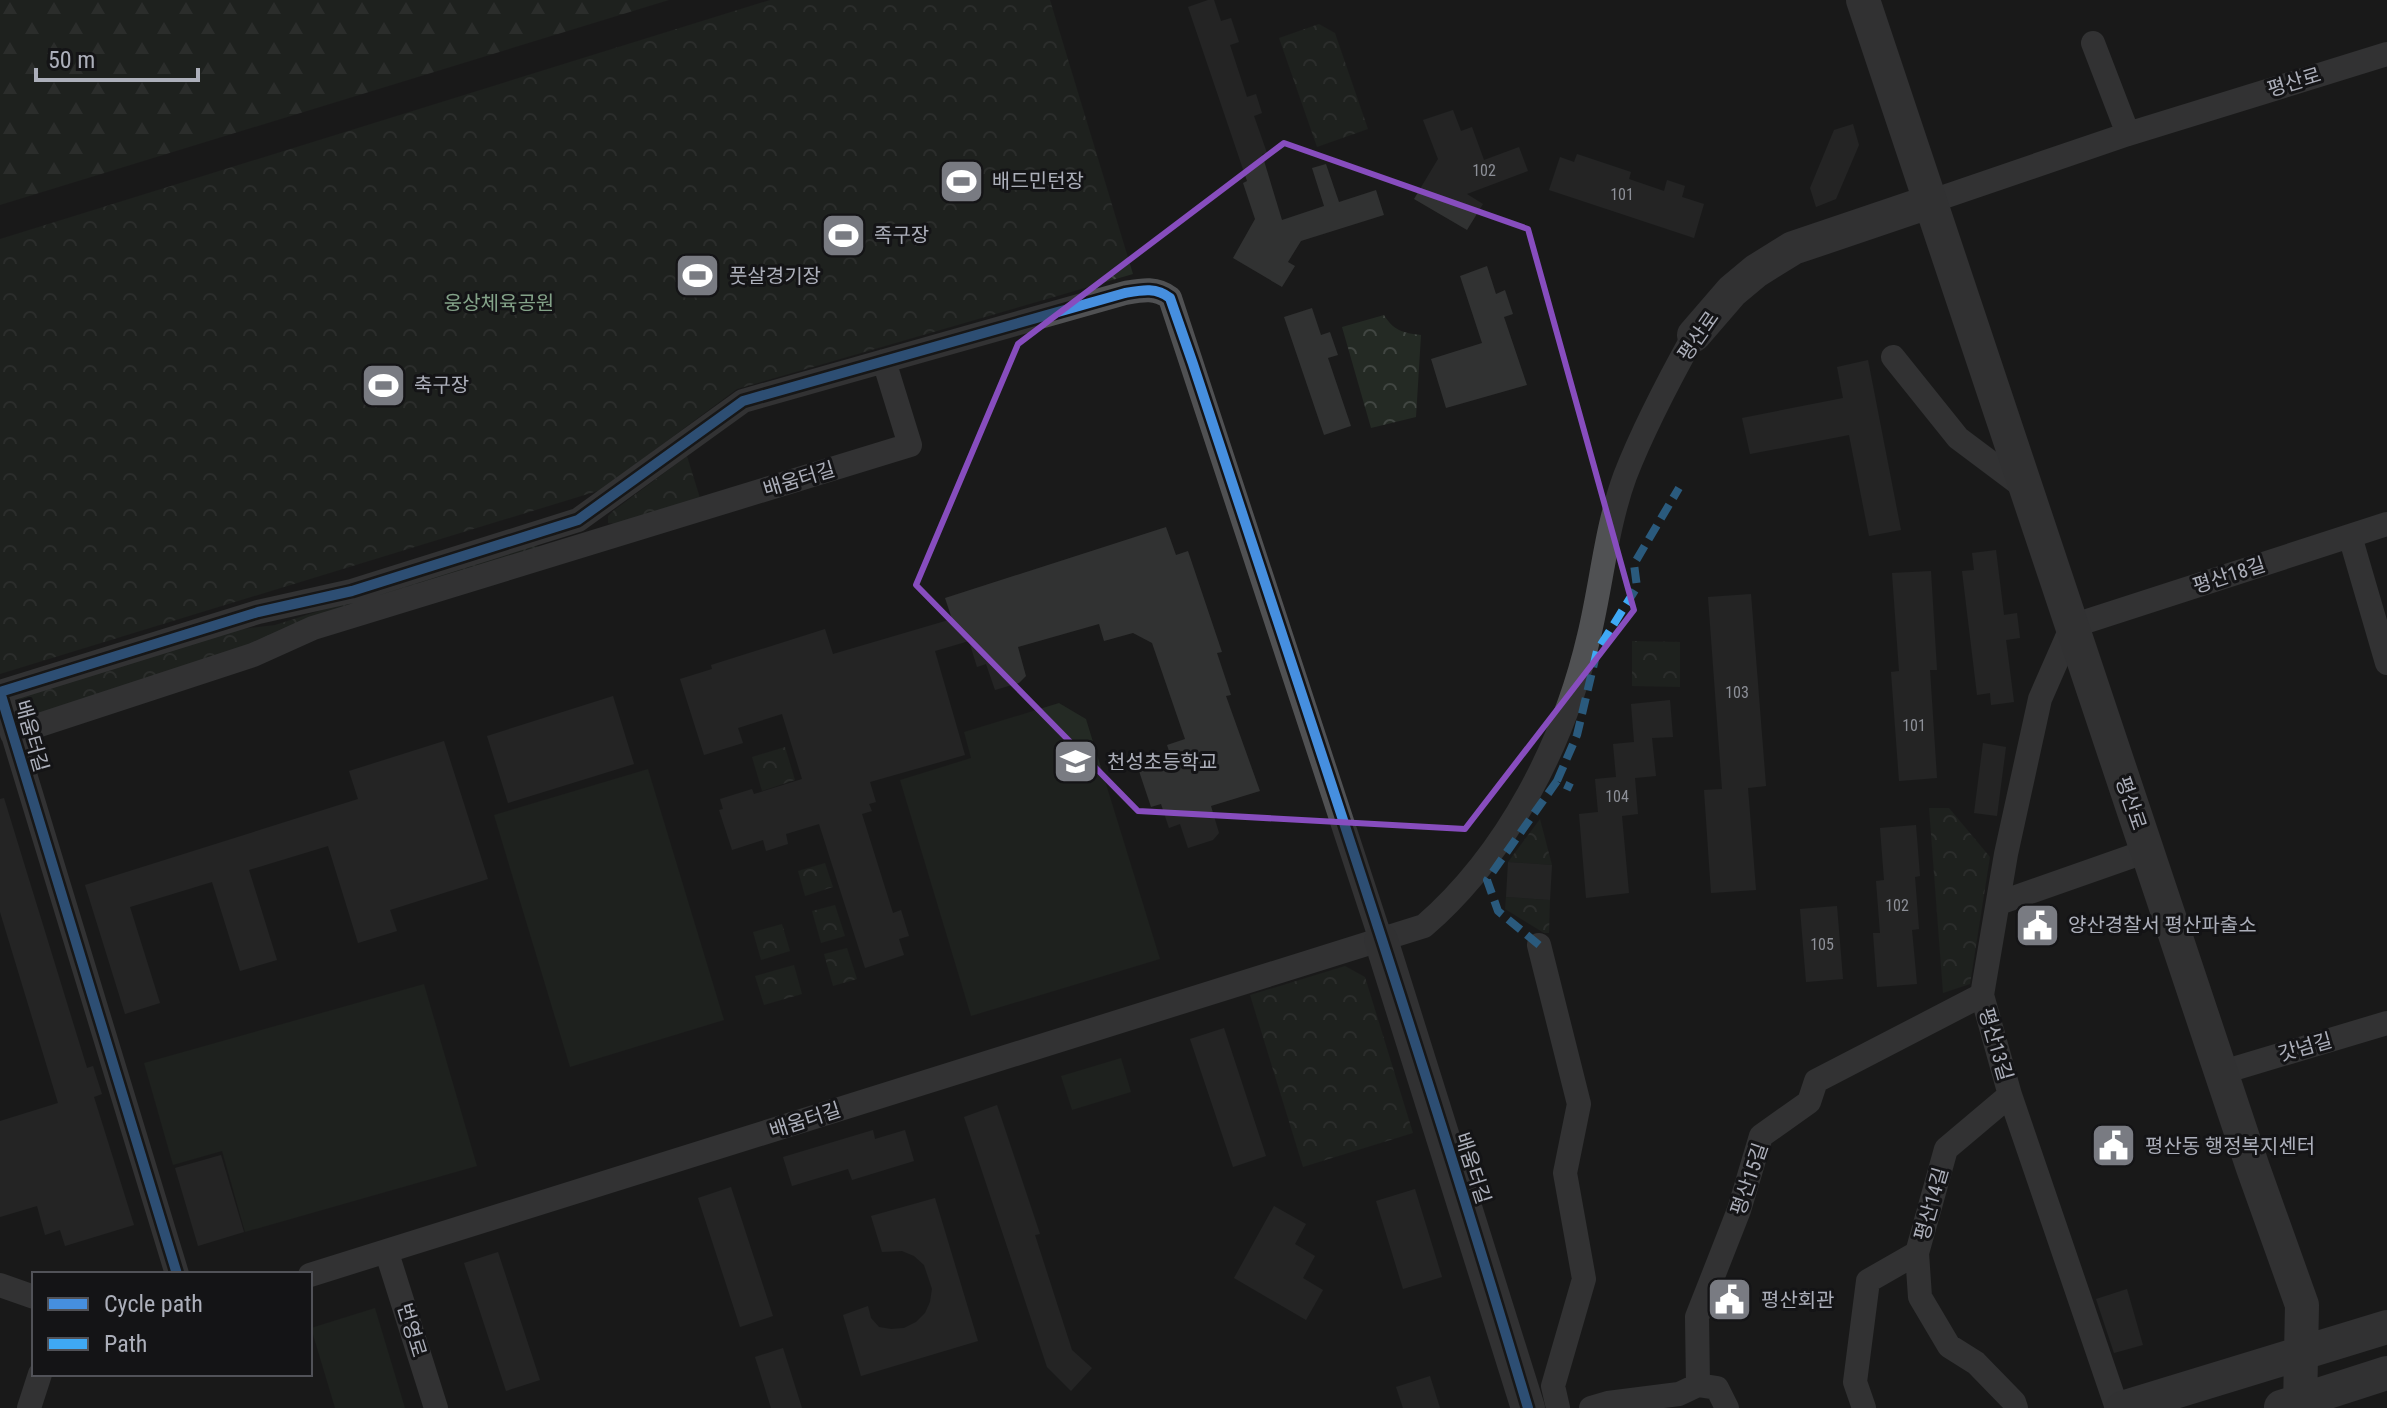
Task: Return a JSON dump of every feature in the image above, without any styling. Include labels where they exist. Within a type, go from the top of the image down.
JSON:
[{"type":"street","name":"평산로","points":[[1863,0],[2253,1168],[2302,1305],[2302,1353],[2293,1405]]},
{"type":"street","points":[[2093,43],[2128,134]]},
{"type":"street","name":"평산로","points":[[1381,940],[1424,926],[1462,888],[1506,829],[1545,761],[1563,722],[1580,670],[1590,634],[1603,555],[1625,478],[1656,405],[1694,335],[1732,291],[1756,271],[1793,248],[2128,134],[2387,54]]},
{"type":"street","name":"배움터길","points":[[176,1272],[0,692],[258,612],[352,591],[578,520],[743,401],[1125,293],[1149,289],[1170,298],[1381,940],[1528,1408]]},
{"type":"street","points":[[1893,357],[1958,438],[2026,489]]},
{"type":"street","name":"배움터길","points":[[12,734],[253,655],[313,628],[910,445],[884,361]]},
{"type":"street","points":[[578,520],[585,544]]},
{"type":"street","name":"평산18길","points":[[2072,626],[2387,524]]},
{"type":"street","points":[[2350,536],[2387,663]]},
{"type":"street","name":"평산13길","points":[[2072,626],[2040,699],[2006,854],[1982,995],[2010,1095],[2132,1407]]},
{"type":"street","points":[[1999,903],[2147,851]]},
{"type":"street","name":"배움터길","points":[[312,1274],[1381,940]]},
{"type":"street","points":[[1539,945],[1579,1104],[1565,1173],[1584,1279],[1553,1386],[1558,1408]]},
{"type":"street","name":"평산15길","points":[[1698,1385],[1697,1317],[1739,1210],[1761,1136],[1809,1102],[1816,1081],[1982,995]]},
{"type":"street","name":"갓넘길","points":[[2223,1072],[2387,1023]]},
{"type":"street","name":"평산14길","points":[[1864,1408],[1855,1382],[1868,1281],[1917,1253],[1946,1149],[2010,1095]]},
{"type":"street","name":"번영로","points":[[387,1253],[436,1408]]},
{"type":"street","points":[[1917,1253],[1920,1297],[1949,1346],[1976,1363],[2014,1402],[2016,1408]]},
{"type":"street","points":[[0,1285],[32,1296]]},
{"type":"street","points":[[2132,1407],[2387,1327]]},
{"type":"street","points":[[2293,1405],[2387,1373]]},
{"type":"street","points":[[29,1408],[39,1376]]},
{"type":"street","points":[[1591,1408],[1679,1394],[1698,1385],[1717,1388],[1727,1408]]},
{"type":"highlighted area","points":[[1284,143],[1528,229],[1634,610],[1465,829],[1138,811],[916,585],[1018,344]]},
{"type":"green space","points":[[0,0],[669,0],[0,205]]},
{"type":"green space","name":"웅상체육공원","points":[[770,0],[1050,0],[1133,274],[737,389],[601,490],[0,674],[0,239]]},
{"type":"green space","points":[[1319,24],[1335,33],[1368,129],[1317,147],[1279,38]]},
{"type":"green space","points":[[1384,315],[1399,330],[1421,335],[1416,417],[1371,428],[1342,327]]},
{"type":"green space","points":[[687,456],[700,498],[616,524],[608,523],[608,516],[613,511]]},
{"type":"green space","points":[[534,542],[538,547],[25,720],[21,713],[19,700],[22,696],[226,631],[275,625]]},
{"type":"green space","points":[[1632,641],[1680,642],[1680,687],[1632,686]]},
{"type":"green space","points":[[1059,703],[1086,719],[1160,959],[971,1016],[900,780],[971,758],[964,732]]},
{"type":"green space","points":[[785,747],[795,780],[762,791],[752,757]]},
{"type":"green space","points":[[648,769],[724,1020],[570,1067],[494,815]]},
{"type":"green space","points":[[1929,808],[1949,808],[1990,857],[1970,984],[1943,993]]},
{"type":"green space","points":[[1540,819],[1552,865],[1508,862]]},
{"type":"green space","points":[[825,863],[833,887],[805,896],[798,871]]},
{"type":"green space","points":[[1506,897],[1550,900],[1549,933],[1505,909]]},
{"type":"green space","points":[[835,905],[845,936],[821,943],[812,911]]},
{"type":"green space","points":[[782,924],[790,951],[761,960],[753,932]]},
{"type":"green space","points":[[847,948],[857,979],[833,986],[824,954]]},
{"type":"green space","points":[[794,965],[802,994],[764,1005],[755,976]]},
{"type":"green space","points":[[1345,966],[1365,977],[1413,1133],[1303,1167],[1250,995]]},
{"type":"green space","points":[[424,984],[477,1166],[245,1232],[222,1151],[173,1165],[144,1063]]},
{"type":"green space","points":[[1121,1058],[1131,1092],[1072,1110],[1061,1076]]},
{"type":"green space","points":[[375,1308],[405,1408],[335,1408],[312,1328]]},
{"type":"building","points":[[1214,0],[1221,21],[1231,18],[1239,42],[1230,45],[1247,97],[1256,94],[1262,113],[1254,116],[1267,153],[1262,154],[1282,220],[1324,206],[1312,168],[1326,164],[1339,202],[1376,190],[1384,215],[1301,241],[1288,262],[1295,266],[1282,287],[1233,258],[1255,219],[1243,183],[1247,181],[1188,7]]},
{"type":"building","points":[[1453,110],[1461,131],[1472,127],[1484,160],[1519,147],[1528,171],[1467,194],[1483,204],[1467,230],[1414,199],[1438,159],[1423,120]]},
{"type":"building","points":[[1853,124],[1859,145],[1836,199],[1816,207],[1810,188],[1834,130]]},
{"type":"building","points":[[1577,154],[1631,172],[1629,179],[1664,191],[1667,180],[1685,186],[1682,197],[1704,204],[1694,238],[1549,190],[1560,157],[1574,162]]},
{"type":"building","points":[[1487,266],[1496,294],[1505,290],[1513,314],[1504,317],[1527,385],[1446,408],[1431,359],[1482,343],[1460,276]]},
{"type":"building","points":[[1312,308],[1321,335],[1330,332],[1338,355],[1328,358],[1351,426],[1324,435],[1284,317]]},
{"type":"building","points":[[1868,360],[1901,530],[1869,536],[1849,435],[1750,454],[1742,418],[1843,398],[1837,367]]},
{"type":"building","points":[[1166,527],[1176,555],[1188,551],[1222,652],[1217,653],[1231,695],[1226,696],[1260,791],[1211,806],[1219,833],[1213,840],[1188,848],[1180,824],[1169,828],[1161,804],[1151,807],[1137,765],[1170,754],[1167,745],[1185,739],[1152,643],[1133,633],[1104,641],[1099,624],[1018,647],[1026,676],[1019,683],[995,690],[986,664],[977,667],[969,641],[935,651],[965,755],[870,782],[876,802],[869,804],[872,811],[862,814],[893,913],[901,910],[909,936],[899,939],[904,955],[865,968],[819,824],[786,834],[788,844],[766,851],[763,840],[732,850],[719,810],[723,809],[720,799],[752,789],[754,794],[802,779],[782,714],[738,728],[743,743],[704,755],[680,679],[712,669],[711,665],[825,629],[833,654],[952,619],[945,598]]},
{"type":"building","points":[[1996,550],[2004,615],[2017,613],[2020,638],[2006,640],[2014,702],[1991,705],[1990,693],[1977,695],[1962,571],[1974,570],[1972,553]]},
{"type":"building","points":[[1931,571],[1937,670],[1930,670],[1937,778],[1899,781],[1891,672],[1899,671],[1892,573]]},
{"type":"building","points":[[1751,594],[1766,786],[1748,788],[1756,890],[1711,893],[1704,790],[1722,789],[1708,597]]},
{"type":"building","points":[[613,696],[634,764],[508,803],[487,736]]},
{"type":"building","points":[[1670,700],[1673,737],[1652,738],[1656,776],[1635,778],[1638,814],[1622,816],[1629,893],[1586,898],[1579,814],[1598,812],[1595,779],[1616,777],[1613,744],[1634,742],[1631,704]]},
{"type":"building","points":[[444,741],[488,879],[390,910],[397,931],[358,943],[328,846],[249,870],[277,960],[240,971],[212,882],[130,907],[160,1003],[125,1014],[85,885],[358,799],[349,771]]},
{"type":"building","points":[[1983,743],[2006,747],[1997,816],[1974,813]]},
{"type":"building","points":[[4,798],[87,1068],[93,1066],[102,1094],[94,1097],[134,1225],[65,1246],[60,1230],[45,1235],[37,1206],[0,1217],[0,1121],[58,1103],[0,912],[0,799]]},
{"type":"building","points":[[1916,825],[1920,876],[1915,877],[1919,929],[1912,930],[1917,984],[1877,987],[1873,933],[1880,933],[1876,881],[1884,880],[1880,828]]},
{"type":"building","points":[[1508,862],[1552,865],[1550,900],[1506,897]]},
{"type":"building","points":[[1837,906],[1843,979],[1806,982],[1800,909]]},
{"type":"building","points":[[1224,1028],[1266,1156],[1233,1167],[1190,1039]]},
{"type":"building","points":[[997,1105],[1040,1234],[1035,1235],[1072,1350],[1092,1368],[1071,1391],[1047,1367],[964,1117]]},
{"type":"building","points":[[873,1130],[875,1139],[905,1130],[914,1161],[852,1180],[848,1169],[792,1186],[783,1157]]},
{"type":"building","points":[[221,1155],[244,1232],[198,1246],[175,1168]]},
{"type":"building","points":[[731,1187],[773,1316],[740,1327],[698,1198]]},
{"type":"building","points":[[1415,1189],[1442,1277],[1403,1289],[1376,1201]]},
{"type":"building","points":[[935,1198],[978,1341],[861,1376],[843,1315],[868,1306],[871,1318],[879,1327],[904,1328],[925,1313],[932,1289],[924,1265],[914,1256],[902,1251],[882,1252],[871,1216]]},
{"type":"building","points":[[1274,1206],[1306,1224],[1295,1244],[1315,1256],[1303,1278],[1323,1290],[1306,1320],[1234,1278]]},
{"type":"building","points":[[498,1252],[540,1380],[506,1391],[464,1263]]},
{"type":"building","points":[[2127,1289],[2143,1345],[2114,1353],[2096,1299]]},
{"type":"building","points":[[783,1348],[802,1408],[771,1408],[755,1357]]},
{"type":"building","points":[[1430,1376],[1440,1408],[1403,1408],[1396,1387]]},
{"type":"marked path","points":[[1557,781],[1577,735],[1597,651],[1637,587],[1634,564],[1679,488]]},
{"type":"marked path","points":[[1539,945],[1498,911],[1487,880],[1557,781],[1572,788]]},
{"type":"cycle path","points":[[176,1272],[0,692],[258,612],[352,591],[578,520],[743,401],[1125,293],[1149,290],[1170,298],[1193,364],[1406,1015],[1528,1408]]},
{"type":"place","name":"배드민턴장","points":[[961,181]]},
{"type":"place","name":"족구장","points":[[843,235]]},
{"type":"place","name":"풋살경기장","points":[[698,276]]},
{"type":"place","name":"축구장","points":[[383,385]]},
{"type":"place","name":"천성초등학교","points":[[1076,762]]},
{"type":"place","name":"양산경찰서 평산파출소","points":[[2037,925]]},
{"type":"place","name":"평산동 행정복지센터","points":[[2114,1146]]},
{"type":"place","name":"평산회관","points":[[1730,1300]]}]
